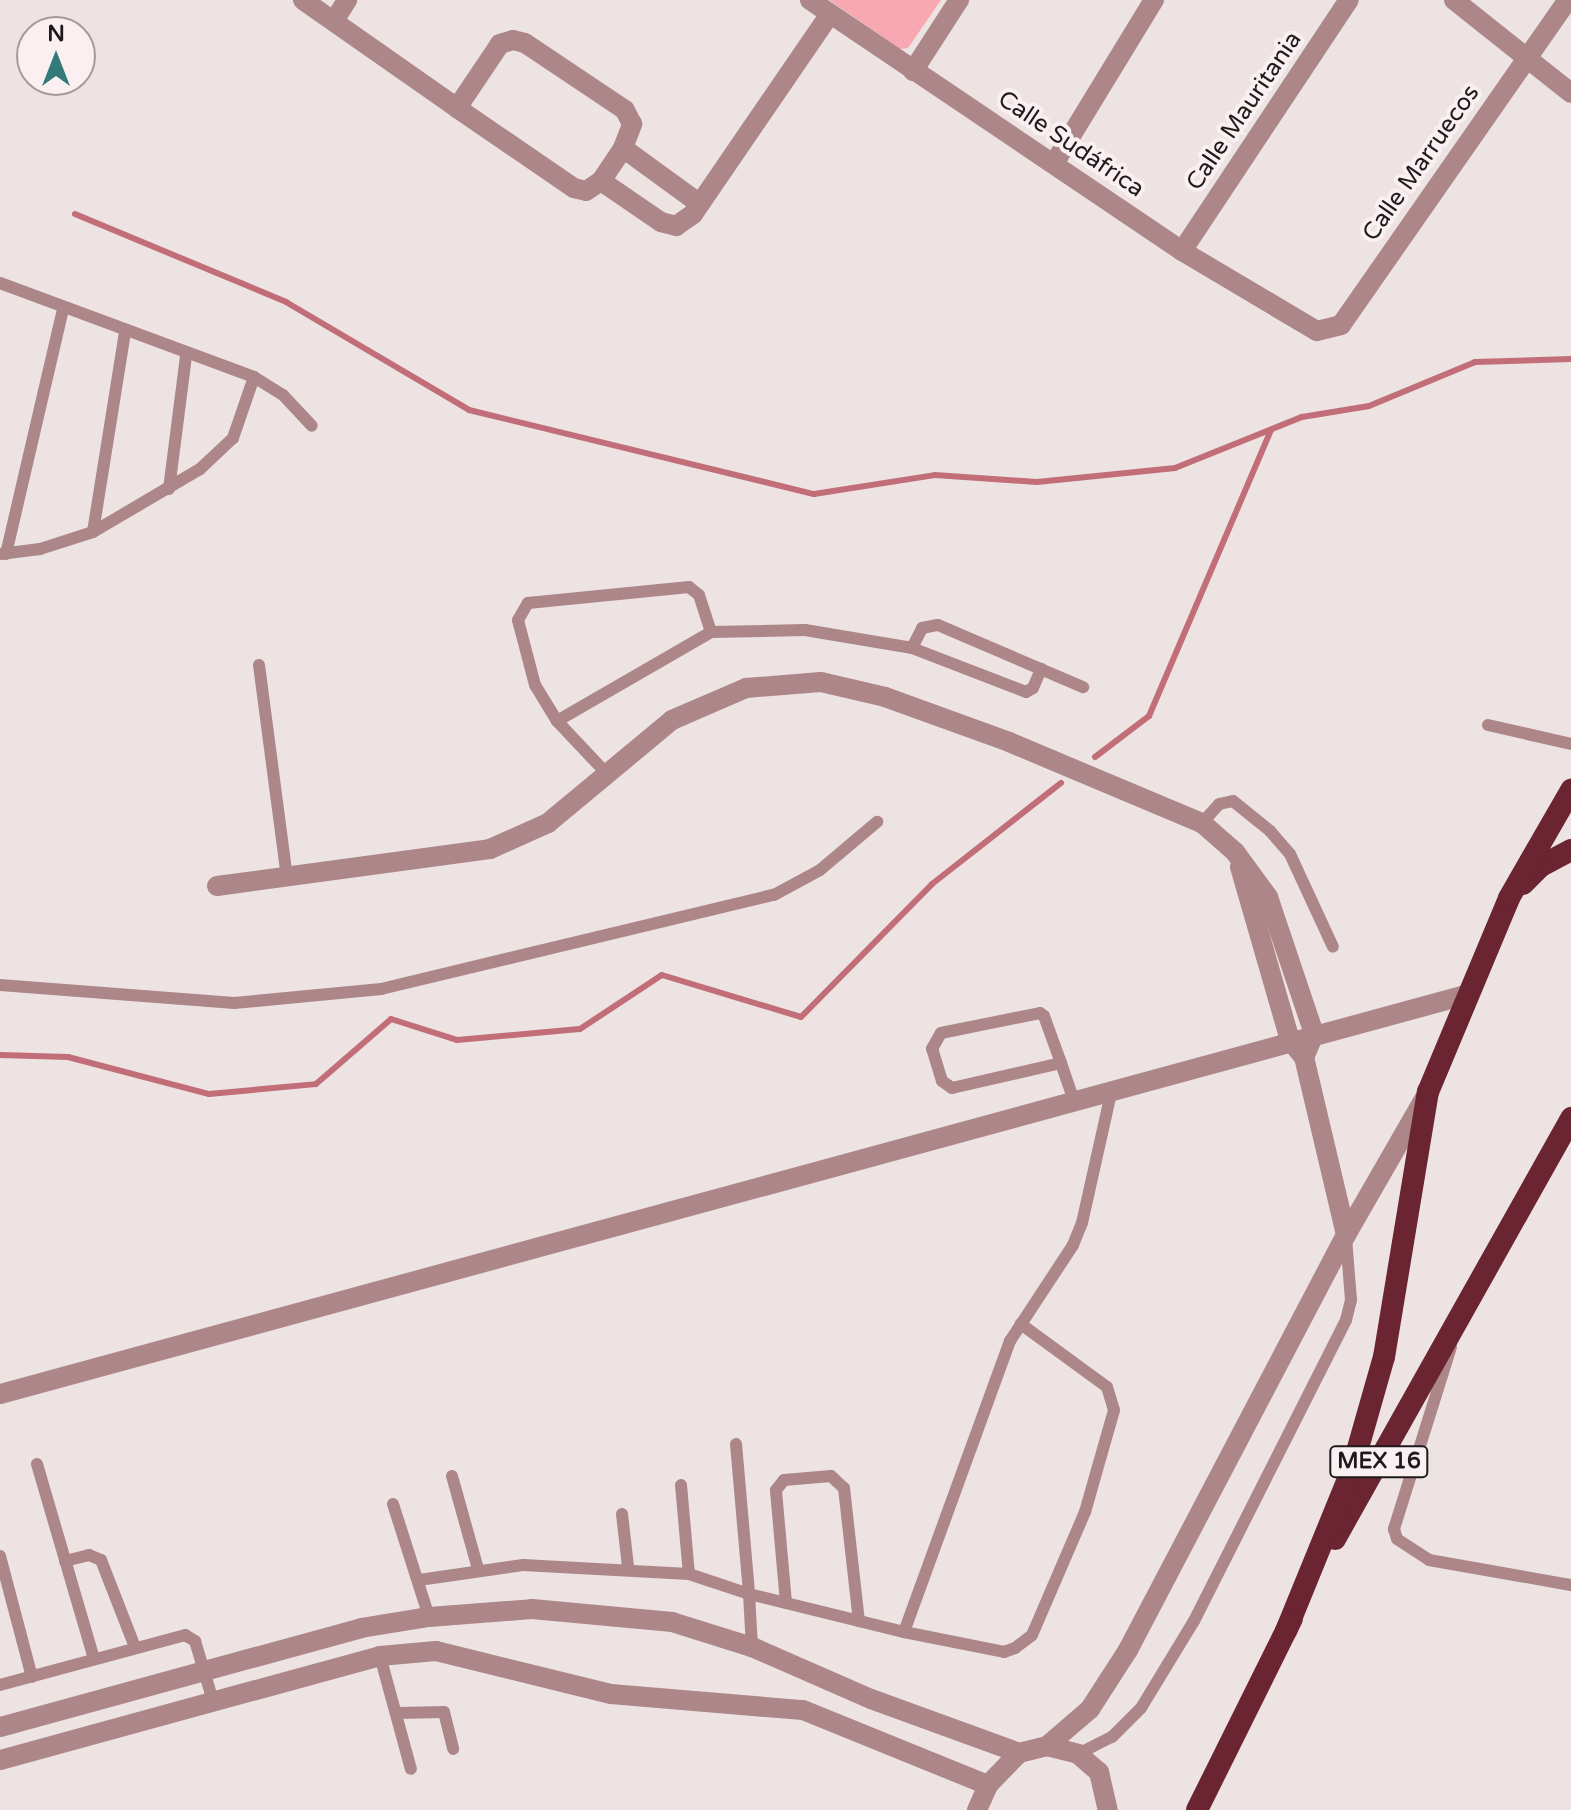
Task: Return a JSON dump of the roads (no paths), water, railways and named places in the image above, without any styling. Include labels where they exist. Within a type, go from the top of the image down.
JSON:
[{"type":"highway","points":[[1286,1631],[1352,1469],[1384,1357],[1428,1092],[1509,898],[1571,790]]},
{"type":"highway","points":[[1509,898],[1541,866],[1571,850]]},
{"type":"highway","name":"MEX 16","points":[[1197,1810],[1286,1631],[1571,1118]]},
{"type":"street","points":[[303,0],[457,108],[574,188],[586,191],[601,181],[623,148],[632,124],[625,110],[525,43],[500,44],[457,108]]},
{"type":"street","points":[[334,21],[347,0]]},
{"type":"street","name":"Calle Sudáfrica","points":[[810,0],[913,71],[1055,162],[1182,251],[1305,327]]},
{"type":"street","points":[[913,71],[959,0]]},
{"type":"street","points":[[1055,162],[1154,0]]},
{"type":"street","name":"Calle Mauritania","points":[[1182,251],[1349,0]]},
{"type":"street","points":[[1454,0],[1571,93]]},
{"type":"street","name":"Calle Marruecos","points":[[1305,327],[1317,331],[1341,325],[1568,0]]},
{"type":"street","points":[[601,181],[661,222],[676,226],[700,204],[830,14]]},
{"type":"street","points":[[623,148],[700,204]]},
{"type":"street","points":[[217,886],[490,849],[548,823],[672,720],[716,697],[781,683],[821,682],[885,697],[1009,742],[1202,823],[1235,852],[1268,897],[1314,1034],[1304,1057]]},
{"type":"street","points":[[1235,852],[1290,1040],[1304,1057],[1346,1235]]},
{"type":"street","points":[[0,1394],[1290,1040],[1466,995]]},
{"type":"street","points":[[977,1810],[988,1785],[1019,1753],[1047,1746],[1090,1709],[1121,1662],[1346,1235],[1428,1092]]},
{"type":"street","points":[[0,1727],[361,1628],[429,1617],[532,1609],[672,1622],[752,1647],[871,1699],[1019,1753]]},
{"type":"street","points":[[0,1760],[380,1656],[436,1651],[611,1694],[803,1710],[988,1785]]},
{"type":"street","points":[[1047,1746],[1078,1754],[1099,1772],[1108,1810]]},
{"type":"lane","points":[[0,286],[186,356],[254,377],[283,395],[312,426]]},
{"type":"lane","points":[[63,310],[3,554],[93,532],[169,489],[227,445],[254,377]]},
{"type":"lane","points":[[93,532],[125,333]]},
{"type":"lane","points":[[169,489],[186,356]]},
{"type":"lane","points":[[607,774],[557,721],[527,665],[518,620],[528,603],[689,587],[699,595],[711,632]]},
{"type":"lane","points":[[912,648],[922,628],[938,625],[1083,687]]},
{"type":"lane","points":[[557,721],[711,632],[805,630],[912,648],[1026,692],[1033,688],[1041,669]]},
{"type":"lane","points":[[259,665],[287,877]]},
{"type":"lane","points":[[1488,725],[1571,744]]},
{"type":"lane","points":[[1202,823],[1219,804],[1233,801],[1270,831],[1290,854],[1333,947]]},
{"type":"lane","points":[[0,985],[234,1003],[381,989],[774,895],[820,870],[877,822]]},
{"type":"lane","points":[[1061,1063],[952,1088],[942,1081],[932,1049],[941,1033],[1034,1011],[1044,1016],[1061,1063],[1074,1101]]},
{"type":"lane","points":[[904,1632],[1021,1324],[1073,1245],[1082,1223],[1112,1089]]},
{"type":"lane","points":[[1078,1754],[1112,1737],[1141,1708],[1194,1621],[1346,1320],[1351,1300],[1346,1235]]},
{"type":"lane","points":[[419,1580],[478,1569],[628,1567],[689,1574],[749,1594],[904,1632],[1004,1652],[1026,1642],[1085,1512],[1112,1423],[1112,1397],[1107,1387],[1021,1324]]},
{"type":"lane","points":[[1454,1332],[1443,1385],[1394,1529],[1397,1539],[1429,1560],[1571,1585]]},
{"type":"lane","points":[[736,1444],[752,1647]]},
{"type":"lane","points":[[37,1464],[94,1659]]},
{"type":"lane","points":[[452,1476],[478,1569]]},
{"type":"lane","points":[[786,1603],[776,1490],[784,1480],[831,1476],[844,1488],[859,1621]]},
{"type":"lane","points":[[681,1485],[689,1574]]},
{"type":"lane","points":[[393,1504],[429,1617]]},
{"type":"lane","points":[[622,1514],[628,1567]]},
{"type":"lane","points":[[65,1561],[89,1555],[101,1560],[135,1647]]},
{"type":"lane","points":[[0,1556],[32,1677]]},
{"type":"lane","points":[[0,1685],[178,1635],[191,1637],[213,1701]]},
{"type":"lane","points":[[380,1656],[411,1769]]},
{"type":"lane","points":[[397,1713],[444,1712],[453,1749]]},
{"type":"waterway","points":[[75,214],[286,302],[469,410],[814,494],[935,475],[1037,482],[1175,468],[1302,417],[1369,406],[1475,362],[1571,359]]},
{"type":"waterway","points":[[1095,757],[1149,716],[1271,430]]},
{"type":"waterway","points":[[0,1055],[68,1057],[209,1094],[316,1084],[391,1019],[457,1040],[580,1029],[662,975],[801,1017],[932,884],[1061,783]]}]
